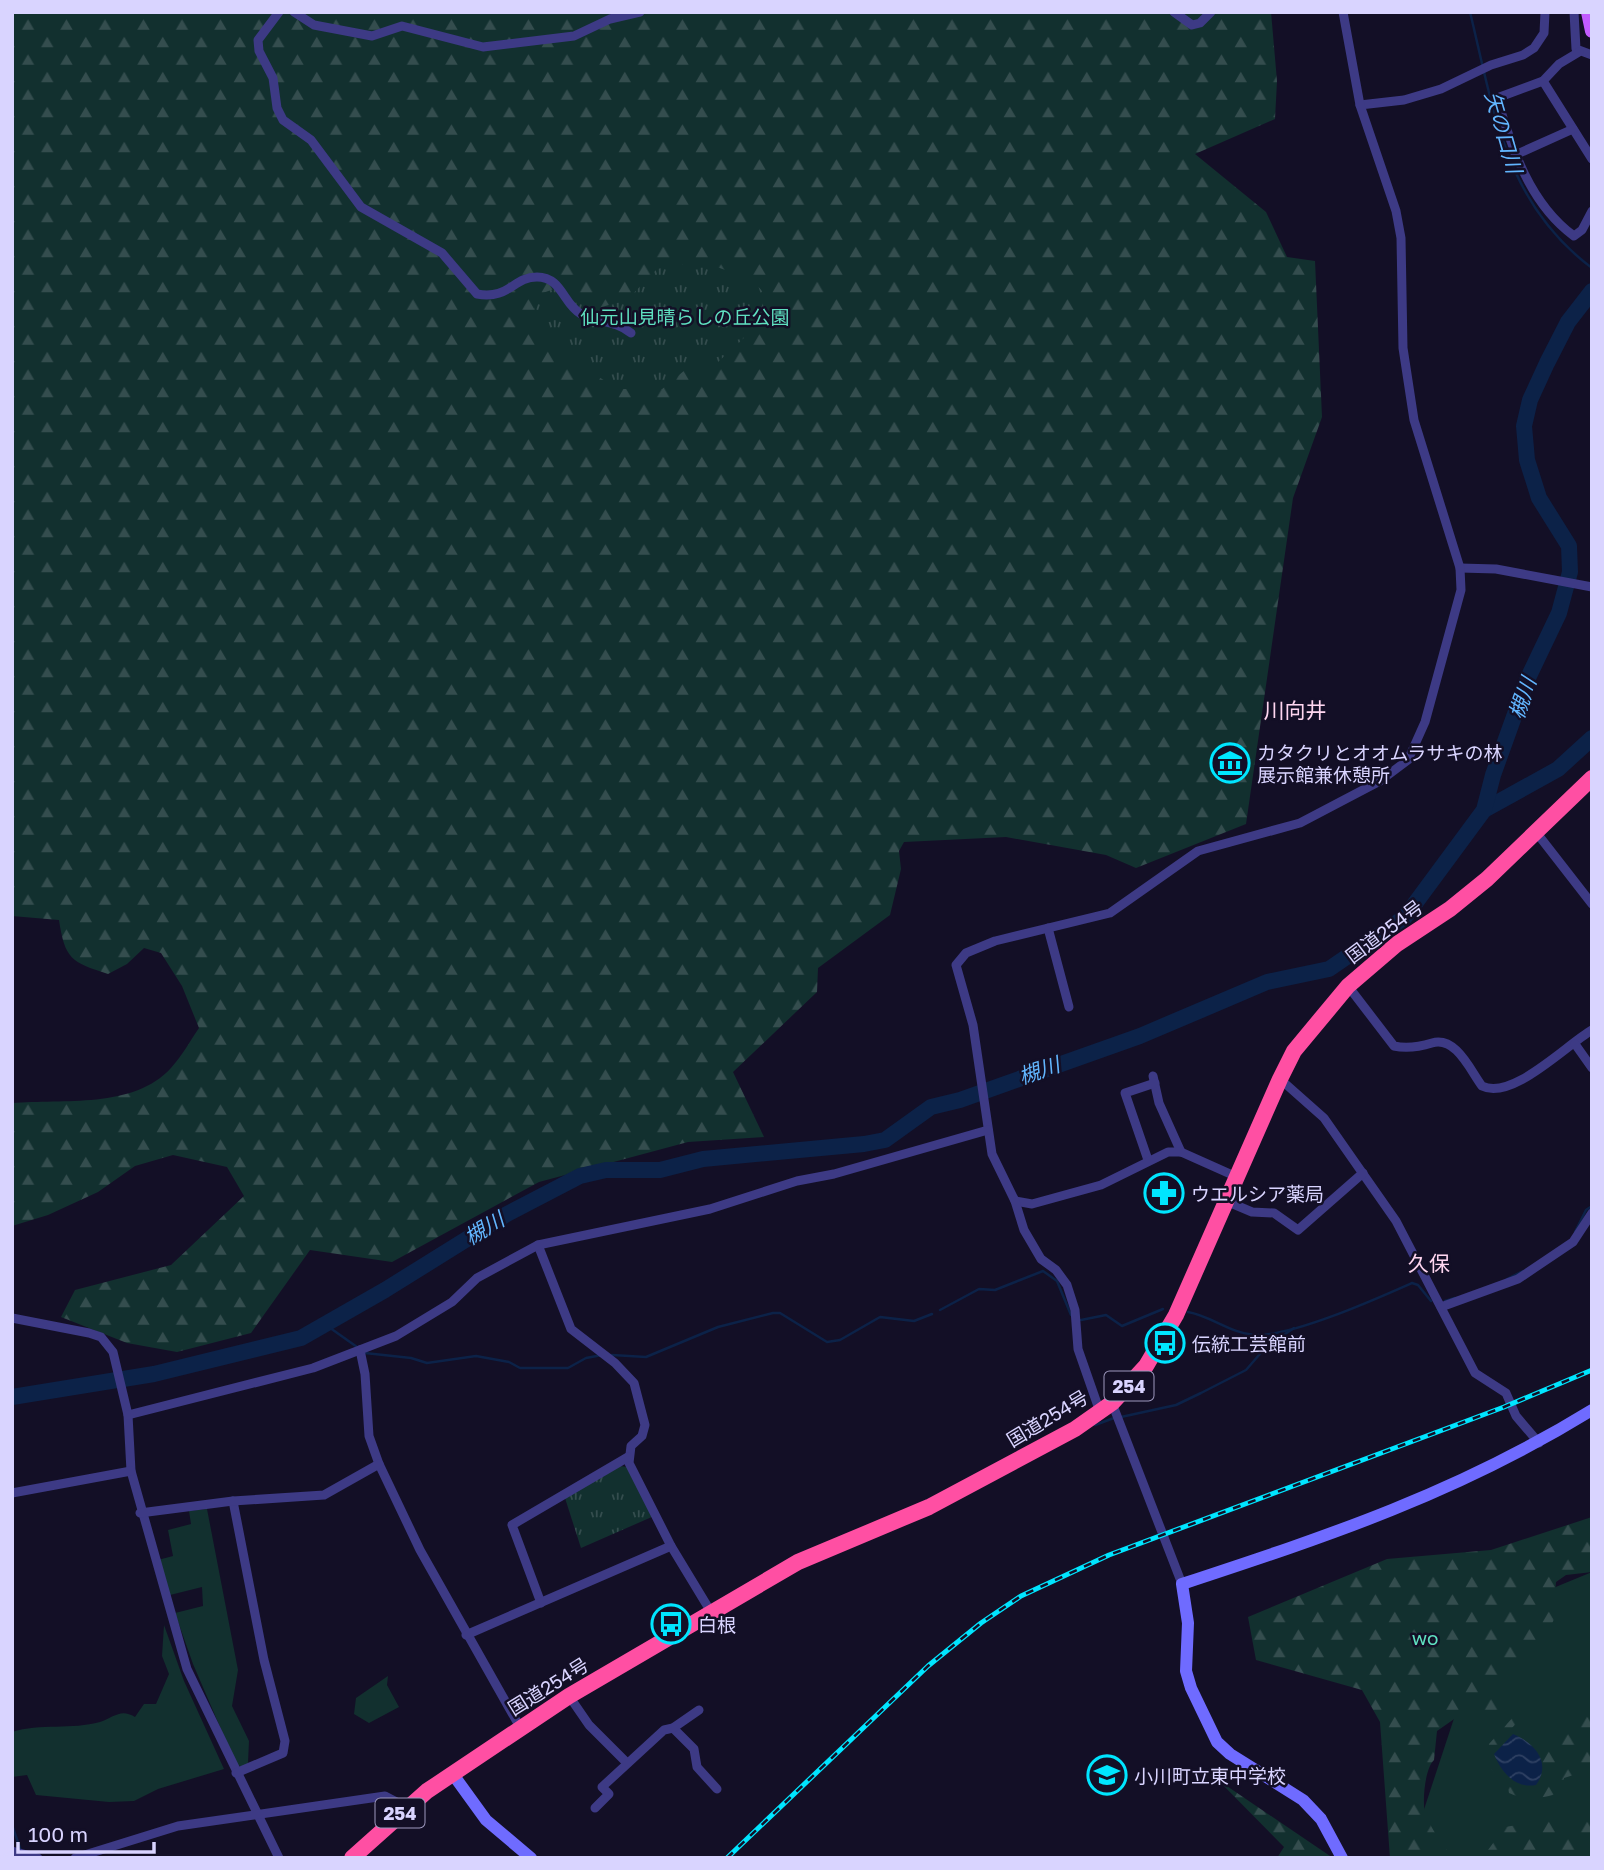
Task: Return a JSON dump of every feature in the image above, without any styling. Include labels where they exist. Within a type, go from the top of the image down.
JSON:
[{"type":"highway","name":"国道254号","points":[[352,1858],[370,1851],[407,1807],[452,1773],[569,1696],[798,1562],[929,1507],[1075,1429],[1106,1407],[1160,1345],[1294,1051],[1348,986],[1397,944],[1450,909],[1487,879],[1592,778]]},
{"type":"main road","points":[[1588,12],[1592,31]]},
{"type":"street","points":[[279,12],[258,40],[259,51],[273,78],[277,108],[283,120],[311,140],[324,155],[361,207],[442,253],[477,294],[492,297],[506,292],[525,279],[539,277],[557,284],[580,314],[620,324],[631,332]]},
{"type":"street","points":[[294,12],[314,25],[372,36],[401,26],[483,47],[574,36],[610,19],[640,12]]},
{"type":"street","points":[[1174,12],[1192,25],[1200,23],[1211,12]]},
{"type":"street","points":[[1342,1858],[1321,1819],[1303,1800],[1230,1755],[1217,1742],[1191,1688],[1186,1671],[1188,1623],[1182,1584],[1106,1407],[1078,1349],[1075,1310],[1067,1285],[1056,1270],[1041,1259],[1024,1230],[1015,1201],[996,1164],[988,1130],[973,1025],[956,970],[959,959],[995,941],[1110,913],[1198,851],[1300,823],[1380,780],[1408,760],[1425,722],[1461,590],[1460,568],[1414,420],[1404,361],[1401,238],[1396,211],[1360,105],[1343,12]]},
{"type":"street","points":[[1360,105],[1404,100],[1441,89],[1491,65],[1523,55],[1534,48],[1544,33],[1545,12]]},
{"type":"street","points":[[1574,12],[1575,45],[1579,52]]},
{"type":"street","points":[[1592,55],[1579,52],[1559,64],[1543,81],[1497,98],[1515,155],[1538,198],[1561,227],[1574,236],[1582,230],[1592,211]]},
{"type":"street","points":[[1543,81],[1592,159]]},
{"type":"street","points":[[1515,155],[1573,129]]},
{"type":"street","points":[[1460,568],[1496,569],[1592,587]]},
{"type":"street","points":[[1536,832],[1592,904]]},
{"type":"street","points":[[1048,928],[1069,1007]]},
{"type":"street","points":[[1348,986],[1394,1046],[1420,1047],[1441,1041],[1450,1044],[1482,1086],[1489,1090],[1508,1087],[1592,1030]]},
{"type":"street","points":[[1575,1044],[1592,1068]]},
{"type":"street","points":[[1280,1079],[1324,1118],[1363,1173],[1396,1221],[1422,1277],[1441,1307],[1475,1373],[1506,1393],[1516,1416],[1538,1443]]},
{"type":"street","points":[[1148,1160],[1125,1093],[1154,1080],[1159,1103],[1181,1152]]},
{"type":"street","points":[[127,1413],[313,1367],[360,1350],[416,1325],[452,1302],[477,1278],[538,1245],[710,1209],[797,1181],[834,1174],[988,1130]]},
{"type":"street","points":[[1015,1201],[1032,1204],[1101,1185],[1168,1152],[1181,1152],[1237,1177]]},
{"type":"street","points":[[1226,1202],[1252,1212],[1274,1213],[1298,1230],[1363,1173]]},
{"type":"street","points":[[1441,1307],[1518,1279],[1573,1242],[1592,1213]]},
{"type":"street","points":[[538,1245],[570,1329],[609,1359],[634,1384],[645,1425],[642,1436],[631,1446],[628,1457],[671,1546],[711,1612]]},
{"type":"street","points":[[12,1318],[101,1337],[113,1355],[127,1413],[131,1471],[140,1513],[187,1669],[279,1858]]},
{"type":"street","points":[[360,1350],[365,1374],[369,1436],[379,1464],[420,1550],[521,1729]]},
{"type":"street","points":[[1182,1584],[1391,1512],[1458,1484],[1538,1443],[1592,1410]]},
{"type":"street","points":[[541,1603],[512,1525],[628,1457]]},
{"type":"street","points":[[140,1513],[233,1501],[324,1495],[379,1464]]},
{"type":"street","points":[[12,1493],[131,1471]]},
{"type":"street","points":[[233,1501],[264,1660],[285,1741],[283,1753],[236,1773]]},
{"type":"street","points":[[466,1635],[671,1546]]},
{"type":"street","points":[[569,1696],[589,1725],[627,1763]]},
{"type":"street","points":[[595,1808],[609,1794],[602,1787],[627,1763],[664,1730],[673,1728],[699,1710]]},
{"type":"street","points":[[673,1728],[694,1749],[697,1767],[717,1789]]},
{"type":"street","points":[[452,1773],[491,1825],[531,1858]]},
{"type":"street","points":[[75,1858],[178,1826],[385,1796],[407,1807]]},
{"type":"street","points":[[12,1851],[38,1858]]},
{"type":"green space","points":[[12,12],[1271,12],[1277,81],[1275,119],[1195,154],[1266,212],[1287,257],[1315,261],[1322,417],[1293,498],[1246,824],[1136,868],[1106,855],[1006,837],[904,842],[899,851],[901,869],[890,915],[818,968],[817,992],[733,1072],[764,1137],[688,1142],[539,1182],[392,1262],[310,1250],[251,1333],[177,1352],[127,1343],[61,1317],[75,1290],[171,1265],[244,1196],[227,1167],[173,1155],[135,1166],[98,1192],[48,1215],[12,1226],[12,1103],[97,1099],[138,1090],[156,1081],[171,1068],[199,1028],[182,986],[161,953],[144,948],[127,964],[108,974],[86,966],[72,957],[64,943],[59,920],[12,916]]},
{"type":"green space","name":"仙元山見晴らしの丘公園","points":[[701,261],[752,280],[764,293],[762,306],[743,339],[718,362],[685,370],[662,389],[617,389],[572,359],[529,323],[540,294],[565,285],[598,308],[627,300],[657,269]]},
{"type":"green space","points":[[620,1466],[627,1467],[654,1516],[581,1548],[565,1498]]},
{"type":"green space","points":[[207,1509],[238,1670],[232,1706],[249,1741],[248,1763],[242,1767],[236,1764],[193,1664],[175,1613],[203,1606],[202,1587],[170,1595],[158,1560],[173,1556],[168,1530],[191,1524],[189,1511]]},
{"type":"green space","name":"wo","points":[[1592,1517],[1592,1572],[1566,1575],[1556,1582],[1555,1593],[1559,1606],[1544,1642],[1500,1674],[1495,1681],[1492,1689],[1500,1697],[1501,1707],[1492,1718],[1482,1718],[1467,1710],[1437,1731],[1434,1760],[1428,1770],[1425,1785],[1424,1808],[1438,1838],[1456,1858],[1390,1858],[1380,1722],[1362,1690],[1256,1660],[1248,1617],[1387,1559],[1491,1550]]},
{"type":"green space","points":[[1592,1572],[1592,1858],[1408,1858],[1488,1615]]},
{"type":"green space","points":[[164,1625],[184,1681],[224,1769],[158,1789],[134,1801],[109,1802],[36,1795],[27,1775],[12,1777],[12,1732],[78,1726],[100,1722],[121,1713],[135,1717],[144,1704],[156,1704],[169,1674],[162,1656]]},
{"type":"green space","points":[[388,1676],[387,1685],[399,1707],[369,1723],[354,1714],[356,1698]]},
{"type":"green space","points":[[1592,1706],[1592,1765],[1583,1772],[1564,1778],[1561,1790],[1550,1796],[1528,1798],[1509,1793],[1507,1783],[1538,1765],[1553,1734],[1578,1727]]},
{"type":"green space","points":[[1515,1715],[1522,1717],[1500,1741],[1493,1755],[1504,1772],[1498,1778],[1487,1763],[1489,1744]]},
{"type":"green space","points":[[1218,1780],[1333,1858],[1277,1858],[1284,1847]]},
{"type":"green space","points":[[1592,1812],[1592,1858],[1468,1858],[1488,1850],[1505,1827]]},
{"type":"water","points":[[1513,1734],[1528,1743],[1539,1755],[1542,1769],[1536,1785],[1528,1786],[1515,1782],[1497,1761],[1494,1754]]},
{"type":"waterway","name":"矢の口川","points":[[1470,12],[1496,119],[1521,185],[1540,215],[1563,242],[1592,268]]},
{"type":"waterway","name":"槻川","points":[[12,1397],[154,1374],[301,1338],[385,1290],[507,1214],[580,1176],[606,1170],[660,1170],[703,1159],[885,1140],[931,1107],[960,1100],[1140,1036],[1267,982],[1329,969],[1405,917],[1484,810],[1493,775],[1528,678],[1559,613],[1570,572],[1569,546],[1539,498],[1527,460],[1524,426],[1530,400],[1547,363],[1568,322],[1592,291]]},
{"type":"waterway","points":[[1484,810],[1558,769],[1592,738]]},
{"type":"waterway","points":[[1575,1232],[1586,1210],[1592,1206]]},
{"type":"waterway","points":[[940,1310],[979,1289],[995,1290],[1043,1271],[1057,1281],[1071,1315]]},
{"type":"waterway","points":[[1507,1279],[1523,1271]]},
{"type":"waterway","points":[[1188,1312],[1254,1335],[1311,1324],[1412,1283],[1418,1285],[1431,1301]]},
{"type":"waterway","points":[[1445,1301],[1455,1298]]},
{"type":"waterway","points":[[1081,1320],[1106,1315],[1122,1326],[1163,1309]]},
{"type":"waterway","points":[[612,1355],[646,1357],[718,1327],[773,1313],[780,1313],[827,1342],[840,1340],[880,1317],[914,1321],[932,1314]]},
{"type":"waterway","points":[[326,1325],[357,1347]]},
{"type":"waterway","points":[[1121,1417],[1176,1405],[1246,1370],[1266,1347],[1294,1328]]},
{"type":"waterway","points":[[365,1353],[411,1358],[427,1363],[476,1356],[509,1362],[520,1368],[568,1368],[586,1358],[602,1355]]},
{"type":"waterway","points":[[1095,1425],[1114,1418]]},
{"type":"waterway","points":[[12,1825],[21,1851]]},
{"type":"railway","points":[[727,1858],[928,1666],[981,1623],[1021,1596],[1109,1555],[1504,1407],[1592,1370]]},
{"type":"place","name":"カタクリとオオムラサキの林 展示館兼休憩所","points":[[1230,763]]},
{"type":"place","name":"ウエルシア薬局","points":[[1164,1193]]},
{"type":"place","name":"伝統工芸館前","points":[[1165,1343]]},
{"type":"place","name":"白根","points":[[671,1624]]},
{"type":"place","name":"小川町立東中学校","points":[[1107,1775]]},
{"type":"district","name":"川向井","points":[[1295,710]]},
{"type":"district","name":"久保","points":[[1429,1263]]}]
